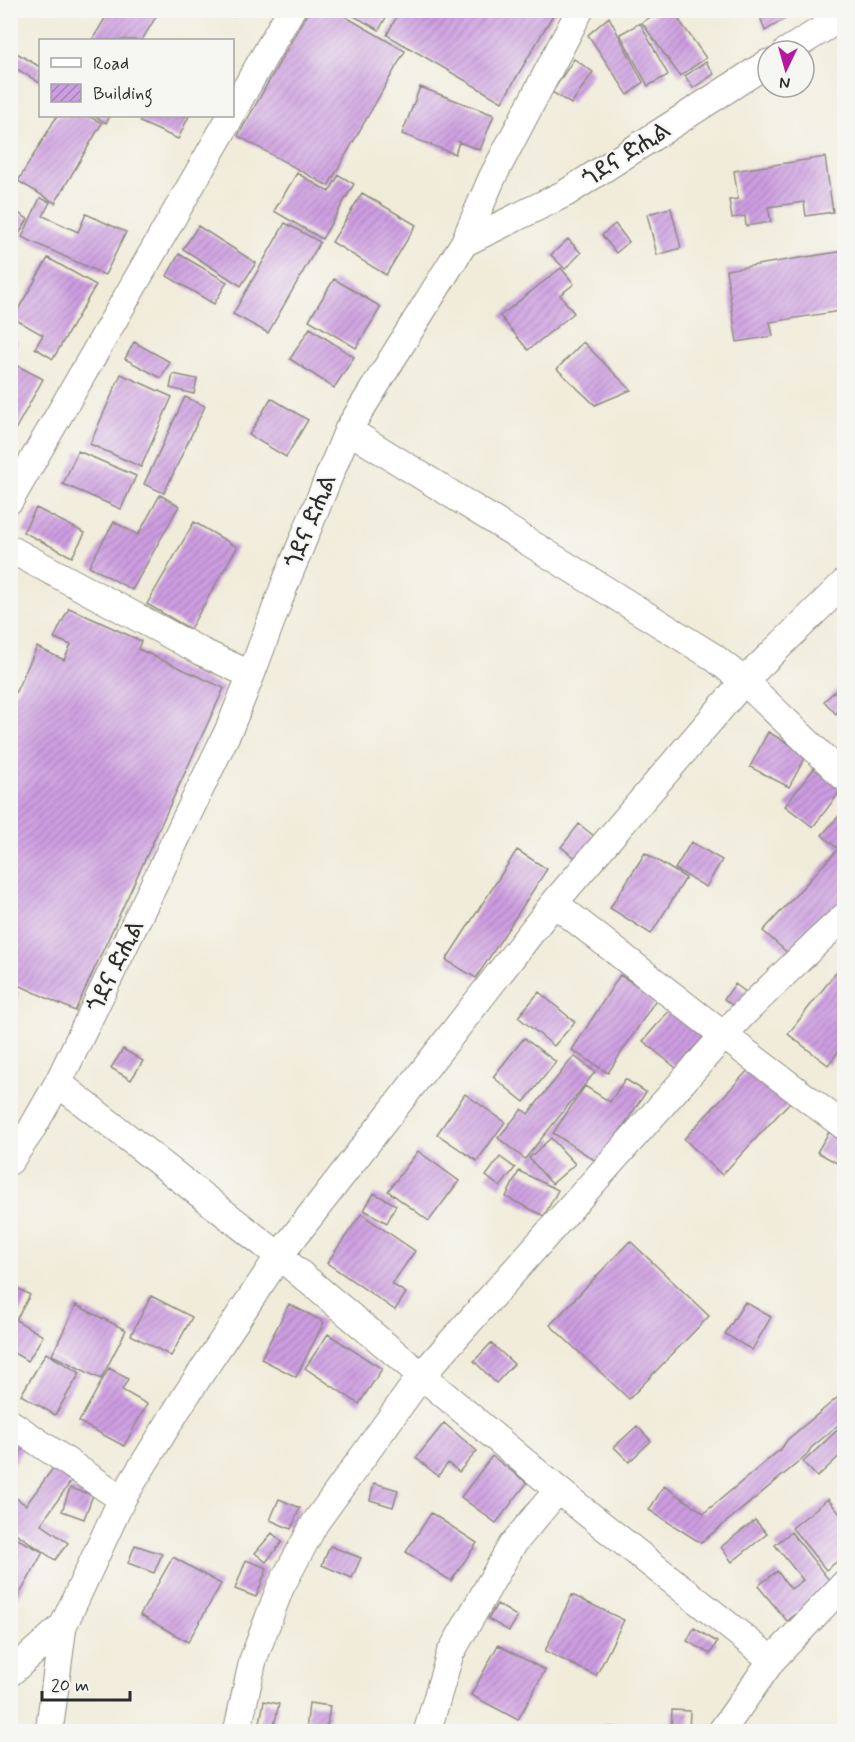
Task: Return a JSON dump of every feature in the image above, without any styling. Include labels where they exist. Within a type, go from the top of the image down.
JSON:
[{"type":"street","points":[[234,110],[291,10]]},
{"type":"street","points":[[464,243],[497,168],[580,10]]},
{"type":"street","points":[[807,39],[844,16]]},
{"type":"street","name":"ጎደና ድሒል","points":[[10,1161],[20,1126],[58,1083],[230,727],[348,430],[464,243],[566,193],[756,71]]},
{"type":"street","points":[[10,500],[230,117]]},
{"type":"street","points":[[348,430],[712,656],[744,681],[844,777]]},
{"type":"street","points":[[10,549],[202,652],[251,675]]},
{"type":"street","points":[[50,1731],[63,1626],[122,1498],[184,1397],[279,1256],[554,903],[744,681],[844,583]]},
{"type":"street","points":[[554,903],[844,1126]]},
{"type":"street","points":[[237,1731],[253,1660],[280,1588],[315,1523],[421,1376],[723,1035],[844,917]]},
{"type":"street","points":[[58,1083],[279,1256],[558,1490],[772,1660]]},
{"type":"street","points":[[10,1423],[122,1498]]},
{"type":"street","points":[[427,1731],[450,1654],[512,1545],[558,1490]]},
{"type":"street","points":[[721,1731],[772,1660],[844,1584]]},
{"type":"street","points":[[12,1667],[63,1626]]},
{"type":"building","points":[[110,10],[160,10],[143,39],[93,39]]},
{"type":"building","points":[[217,10],[236,10],[233,17]]},
{"type":"building","points":[[309,10],[334,10],[405,51],[328,186],[238,136]]},
{"type":"building","points":[[343,10],[390,10],[379,30]]},
{"type":"building","points":[[400,10],[556,10],[502,102],[387,35]]},
{"type":"building","points":[[660,10],[672,10],[706,58],[680,76],[642,23]]},
{"type":"building","points":[[758,10],[800,10],[765,31]]},
{"type":"building","points":[[609,17],[643,82],[628,95],[588,35]]},
{"type":"building","points":[[640,23],[668,75],[648,86],[620,34]]},
{"type":"building","points":[[10,49],[39,66],[39,82],[10,65]]},
{"type":"building","points":[[574,59],[593,72],[571,104],[552,92]]},
{"type":"building","points":[[706,62],[714,74],[693,88],[685,76]]},
{"type":"building","points":[[420,87],[494,115],[480,150],[459,142],[455,154],[402,134]]},
{"type":"building","points":[[56,117],[90,117],[102,123],[55,203],[18,181]]},
{"type":"building","points":[[96,117],[109,117],[106,123]]},
{"type":"building","points":[[142,117],[189,117],[178,139],[140,122]]},
{"type":"building","points":[[825,157],[833,212],[806,216],[804,202],[768,207],[771,222],[746,226],[745,216],[732,218],[729,200],[738,199],[734,171]]},
{"type":"building","points":[[297,173],[329,192],[339,175],[354,184],[322,239],[274,211]]},
{"type":"building","points":[[362,193],[416,225],[386,275],[332,242]]},
{"type":"building","points":[[40,198],[50,202],[43,216],[78,232],[86,214],[126,232],[105,275],[22,237]]},
{"type":"building","points":[[10,208],[28,219],[19,234],[10,229]]},
{"type":"building","points":[[671,208],[681,248],[657,255],[647,214]]},
{"type":"building","points":[[285,223],[320,242],[268,333],[233,314]]},
{"type":"building","points":[[615,224],[629,242],[616,253],[602,235]]},
{"type":"building","points":[[198,226],[256,263],[241,286],[183,249]]},
{"type":"building","points":[[568,239],[581,253],[565,269],[551,255]]},
{"type":"building","points":[[844,251],[844,318],[842,319],[840,311],[770,322],[773,336],[737,342],[726,270]]},
{"type":"building","points":[[179,254],[227,282],[214,304],[167,276]]},
{"type":"building","points":[[48,258],[96,285],[53,359],[35,348],[43,335],[13,318]]},
{"type":"building","points":[[561,268],[574,284],[560,295],[574,313],[528,350],[500,316]]},
{"type":"building","points":[[334,279],[381,307],[356,348],[309,320]]},
{"type":"building","points":[[310,328],[354,357],[334,388],[290,359]]},
{"type":"building","points":[[10,339],[17,340],[14,365],[10,364]]},
{"type":"building","points":[[134,342],[170,362],[161,378],[125,359]]},
{"type":"building","points":[[583,342],[631,390],[595,405],[557,369]]},
{"type":"building","points":[[16,365],[43,379],[10,439],[10,375]]},
{"type":"building","points":[[121,374],[172,397],[141,467],[90,444]]},
{"type":"building","points":[[173,374],[197,379],[194,394],[170,388]]},
{"type":"building","points":[[185,397],[205,406],[164,493],[144,484]]},
{"type":"building","points":[[271,398],[308,420],[286,457],[249,435]]},
{"type":"building","points":[[78,451],[136,476],[121,509],[63,484]]},
{"type":"building","points":[[160,495],[179,506],[132,590],[89,566],[114,522],[138,535]]},
{"type":"building","points":[[36,508],[85,533],[72,557],[23,532]]},
{"type":"building","points":[[194,522],[237,547],[190,629],[147,604]]},
{"type":"building","points":[[69,608],[141,641],[138,649],[224,688],[75,1011],[10,981],[10,704],[37,647],[64,660],[71,645],[54,638]]},
{"type":"building","points":[[842,685],[844,687],[844,706],[836,714],[824,701]]},
{"type":"building","points":[[768,732],[807,754],[789,787],[750,767]]},
{"type":"building","points":[[815,767],[843,788],[813,827],[785,806]]},
{"type":"building","points":[[844,810],[844,913],[799,963],[763,931],[838,849],[822,835]]},
{"type":"building","points":[[579,824],[599,840],[581,862],[561,847]]},
{"type":"building","points":[[691,842],[722,860],[706,887],[675,869]]},
{"type":"building","points":[[517,850],[547,869],[476,978],[446,960]]},
{"type":"building","points":[[645,853],[686,878],[651,934],[610,908]]},
{"type":"building","points":[[838,970],[844,974],[844,1044],[828,1065],[788,1034]]},
{"type":"building","points":[[620,975],[657,998],[608,1073],[572,1050]]},
{"type":"building","points":[[735,984],[754,998],[743,1013],[724,999]]},
{"type":"building","points":[[10,990],[19,993],[10,1013]]},
{"type":"building","points":[[539,992],[575,1022],[554,1046],[518,1017]]},
{"type":"building","points":[[673,1006],[717,1041],[687,1077],[643,1041]]},
{"type":"building","points":[[524,1038],[556,1062],[524,1102],[493,1077]]},
{"type":"building","points":[[123,1049],[143,1061],[131,1080],[111,1068]]},
{"type":"building","points":[[574,1056],[595,1072],[525,1159],[498,1138],[522,1109],[528,1114]]},
{"type":"building","points":[[752,1066],[790,1102],[722,1175],[684,1139]]},
{"type":"building","points":[[625,1079],[646,1092],[599,1163],[553,1133],[585,1086],[610,1102]]},
{"type":"building","points":[[465,1094],[505,1122],[477,1161],[437,1134]]},
{"type":"building","points":[[829,1132],[844,1140],[844,1167],[817,1152]]},
{"type":"building","points":[[551,1138],[575,1164],[552,1184],[529,1158]]},
{"type":"building","points":[[418,1151],[459,1181],[429,1221],[388,1191]]},
{"type":"building","points":[[500,1157],[515,1168],[500,1187],[486,1176]]},
{"type":"building","points":[[519,1171],[558,1190],[544,1216],[506,1197]]},
{"type":"building","points":[[374,1193],[396,1205],[387,1223],[364,1210]]},
{"type":"building","points":[[361,1214],[415,1251],[392,1284],[406,1293],[395,1310],[327,1263]]},
{"type":"building","points":[[630,1241],[709,1316],[629,1399],[550,1325]]},
{"type":"building","points":[[10,1284],[30,1295],[16,1320],[43,1336],[28,1361],[10,1351]]},
{"type":"building","points":[[151,1296],[192,1317],[171,1356],[131,1335]]},
{"type":"building","points":[[745,1302],[771,1317],[752,1350],[725,1334]]},
{"type":"building","points":[[289,1304],[324,1322],[296,1377],[261,1359]]},
{"type":"building","points":[[76,1305],[126,1330],[101,1379],[52,1355]]},
{"type":"building","points":[[328,1334],[382,1369],[359,1404],[305,1368]]},
{"type":"building","points":[[491,1343],[514,1364],[496,1383],[474,1361]]},
{"type":"building","points":[[46,1353],[80,1373],[55,1415],[21,1395]]},
{"type":"building","points":[[109,1368],[128,1379],[122,1390],[147,1404],[124,1446],[79,1422]]},
{"type":"building","points":[[844,1392],[844,1420],[811,1448],[806,1456],[701,1543],[649,1510],[664,1486],[704,1513],[782,1448],[787,1440]]},
{"type":"building","points":[[444,1423],[477,1451],[459,1472],[448,1463],[438,1476],[416,1458]]},
{"type":"building","points":[[844,1424],[844,1452],[817,1477],[803,1462]]},
{"type":"building","points":[[637,1426],[651,1441],[629,1462],[614,1447]]},
{"type":"building","points":[[10,1437],[25,1445],[10,1471]]},
{"type":"building","points":[[492,1456],[527,1483],[496,1523],[461,1497]]},
{"type":"building","points":[[56,1464],[74,1477],[41,1524],[68,1543],[55,1560],[10,1529],[10,1494],[26,1505]]},
{"type":"building","points":[[374,1483],[398,1490],[393,1507],[370,1500]]},
{"type":"building","points":[[70,1488],[93,1495],[84,1519],[62,1511]]},
{"type":"building","points":[[279,1499],[300,1508],[291,1529],[270,1520]]},
{"type":"building","points":[[828,1499],[844,1519],[844,1556],[826,1570],[792,1528]]},
{"type":"building","points":[[431,1513],[477,1543],[451,1581],[406,1552]]},
{"type":"building","points":[[755,1520],[767,1534],[732,1562],[721,1547]]},
{"type":"building","points":[[791,1532],[833,1585],[787,1621],[758,1586],[777,1571],[791,1589],[803,1580],[775,1545]]},
{"type":"building","points":[[272,1533],[282,1542],[266,1562],[255,1553]]},
{"type":"building","points":[[10,1535],[43,1552],[10,1612]]},
{"type":"building","points":[[135,1545],[162,1554],[154,1573],[128,1563]]},
{"type":"building","points":[[330,1546],[361,1558],[352,1578],[322,1565]]},
{"type":"building","points":[[173,1557],[221,1584],[188,1642],[140,1615]]},
{"type":"building","points":[[246,1560],[267,1568],[256,1597],[235,1589]]},
{"type":"building","points":[[572,1595],[624,1620],[596,1676],[545,1651]]},
{"type":"building","points":[[497,1604],[518,1617],[509,1631],[488,1619]]},
{"type":"building","points":[[694,1628],[717,1642],[710,1654],[687,1641]]},
{"type":"building","points":[[498,1645],[545,1670],[518,1720],[471,1695]]},
{"type":"building","points":[[264,1701],[279,1704],[274,1726],[260,1723]]},
{"type":"building","points":[[309,1703],[330,1706],[326,1732],[306,1732]]},
{"type":"building","points":[[672,1710],[690,1711],[689,1732],[671,1732]]},
{"type":"building","points":[[607,1727],[665,1730],[665,1732],[606,1732]]}]
